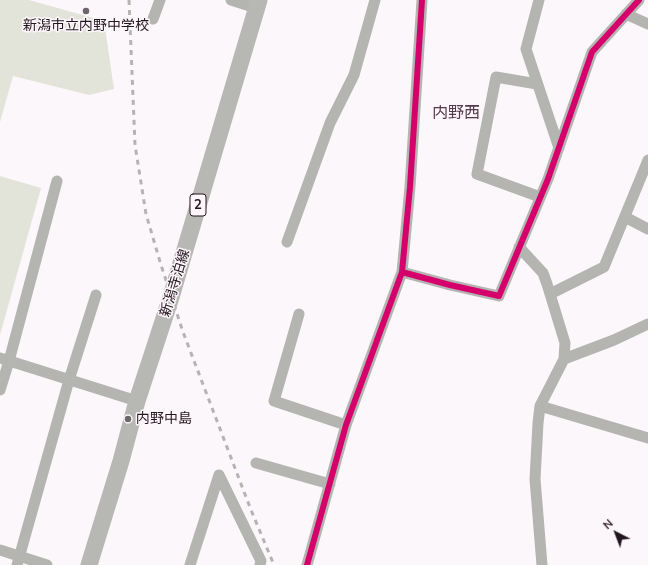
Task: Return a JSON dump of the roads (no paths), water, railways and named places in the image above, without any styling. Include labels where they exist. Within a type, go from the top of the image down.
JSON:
[{"type":"main road","name":"新潟寺泊線","points":[[89,565],[137,401],[171,296],[257,4]]},
{"type":"street","points":[[153,19],[160,0]]},
{"type":"street","points":[[231,0],[257,4]]},
{"type":"street","points":[[287,242],[330,123],[354,75],[375,0]]},
{"type":"street","points":[[307,565],[346,425],[402,272],[410,186],[422,0]]},
{"type":"street","points":[[539,0],[526,49],[559,148]]},
{"type":"street","points":[[402,272],[499,296],[559,148],[592,52],[639,0]]},
{"type":"street","points":[[626,14],[648,24]]},
{"type":"street","points":[[537,84],[496,77],[478,174],[540,197]]},
{"type":"street","points":[[550,294],[604,268],[648,160]]},
{"type":"street","points":[[0,390],[5,359],[57,181]]},
{"type":"street","points":[[625,217],[648,229]]},
{"type":"street","points":[[519,247],[543,273],[565,343],[564,359],[540,406],[535,479],[542,565]]},
{"type":"street","points":[[19,561],[69,380],[96,294]]},
{"type":"street","points":[[299,314],[274,401],[346,425]]},
{"type":"street","points":[[564,359],[614,340],[648,324]]},
{"type":"street","points":[[5,359],[137,401]]},
{"type":"street","points":[[540,406],[648,438]]},
{"type":"street","points":[[256,463],[330,484]]},
{"type":"street","points":[[190,565],[219,474],[261,560],[260,565]]},
{"type":"street","points":[[0,550],[19,561],[47,565]]},
{"type":"railway","points":[[129,0],[135,145],[146,214],[183,332],[251,510],[274,565]]},
{"type":"place","name":"新潟市立内野中学校","points":[[86,11]]},
{"type":"place","name":"内野中島","points":[[128,419]]},
{"type":"district","name":"内野西","points":[[456,113]]}]
